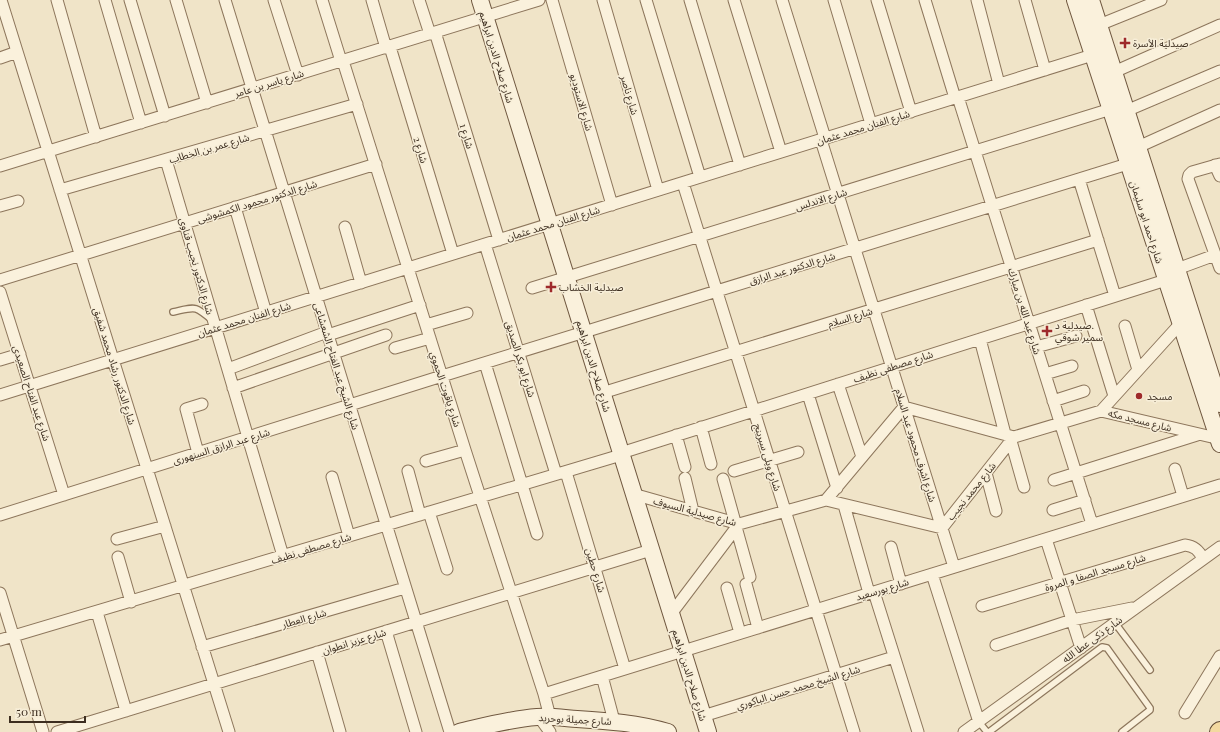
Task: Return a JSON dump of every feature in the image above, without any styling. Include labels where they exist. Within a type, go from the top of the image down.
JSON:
[{"type":"main road","name":"شارع صلاح الدين ابراهيم","points":[[480,0],[708,732]]},
{"type":"main road","name":"شارع احمد ابو سليمان","points":[[1075,0],[1100,53],[1114,72],[1126,112],[1136,157],[1172,275],[1220,404]]},
{"type":"main road","name":"شارع احمد ابو سليمان","points":[[1091,0],[1099,25],[1100,53],[1111,109],[1136,157]]},
{"type":"main road","name":"شارع احمد ابو سليمان","points":[[1172,275],[1180,324],[1219,441]]},
{"type":"main road","name":"شارع جميلة بوحريد","points":[[460,732],[498,722],[614,721],[656,731]]},
{"type":"main road","points":[[1211,732],[1220,727]]},
{"type":"street","name":"شارع الدكتور رشاد محمد شفيق","points":[[1,0],[229,732]]},
{"type":"street","points":[[56,0],[96,137]]},
{"type":"street","points":[[105,0],[141,123]]},
{"type":"street","points":[[130,0],[165,116]]},
{"type":"street","points":[[176,0],[207,102]]},
{"type":"street","name":"شارع الشيخ عبد الفتاح الشعشاعى","points":[[225,0],[450,732]]},
{"type":"street","points":[[274,0],[298,75]]},
{"type":"street","name":"شارع ياقوت الحموي","points":[[322,0],[357,104],[465,450],[544,694],[546,722]]},
{"type":"street","name":"شارع 2","points":[[372,0],[453,254]]},
{"type":"street","name":"شارع 1","points":[[419,0],[432,33],[499,240]]},
{"type":"street","name":"شارع ياسر بن عامر","points":[[0,166],[539,0]]},
{"type":"street","name":"شارع الاستوديو","points":[[552,0],[612,205]]},
{"type":"street","name":"شارع ناصر","points":[[603,0],[658,190]]},
{"type":"street","points":[[646,0],[700,177]]},
{"type":"street","points":[[690,0],[740,165]]},
{"type":"street","points":[[734,0],[781,152]]},
{"type":"street","name":"شارع اشرف محمود عبد السلام","points":[[782,0],[838,193],[954,567]]},
{"type":"street","points":[[834,0],[871,124]]},
{"type":"street","points":[[877,0],[911,112]]},
{"type":"street","name":"شارع عبد الله بن مبارك","points":[[925,0],[956,98],[975,151],[1092,524]]},
{"type":"street","points":[[977,0],[1000,84]]},
{"type":"street","points":[[1024,0],[1045,70]]},
{"type":"street","points":[[1099,25],[1161,0]]},
{"type":"street","points":[[1114,72],[1220,25]]},
{"type":"street","points":[[0,58],[17,52]]},
{"type":"street","name":"شارع الفنان محمد عثمان","points":[[0,395],[113,360],[215,325],[316,297],[1100,53]]},
{"type":"street","points":[[1126,112],[1220,71]]},
{"type":"street","name":"شارع عمر بن الخطاب","points":[[60,190],[357,104]]},
{"type":"street","name":"شارع الاندلس","points":[[532,288],[1111,109]]},
{"type":"street","name":"شارع الدكتور عبد الرازق","points":[[442,376],[1079,179],[1136,157],[1220,110]]},
{"type":"street","name":"شارع الدكتور نجيب قناوى","points":[[166,160],[283,556]]},
{"type":"street","name":"شارع الدكتور محمود الكمشوشى","points":[[0,280],[376,164]]},
{"type":"street","points":[[1220,176],[1217,164],[1192,172],[1188,179],[1220,268]]},
{"type":"street","points":[[1079,179],[1115,296]]},
{"type":"street","name":"شارع ويلى سبرينج","points":[[683,183],[854,732]]},
{"type":"street","points":[[0,206],[18,201]]},
{"type":"street","points":[[235,207],[266,312]]},
{"type":"street","points":[[345,227],[361,283]]},
{"type":"street","name":"شارع السلام","points":[[602,393],[1098,240]]},
{"type":"street","name":"شارع ابو بكر الصديق","points":[[485,244],[519,352],[561,473]]},
{"type":"street","name":"شارع مصطفى نظيف","points":[[0,640],[522,485],[621,454],[701,427],[1115,296],[1172,275],[1215,255]]},
{"type":"street","name":"شارع عبد الفتاح الصعيدى","points":[[0,292],[64,494]]},
{"type":"street","points":[[228,368],[327,334],[420,305]]},
{"type":"street","points":[[1086,305],[1114,396]]},
{"type":"street","points":[[426,324],[467,313]]},
{"type":"street","points":[[1101,411],[1180,324]]},
{"type":"street","points":[[1125,326],[1138,370]]},
{"type":"street","points":[[233,388],[386,335]]},
{"type":"street","points":[[1036,347],[1076,336]]},
{"type":"street","points":[[395,348],[430,338]]},
{"type":"street","points":[[980,339],[1024,487]]},
{"type":"street","points":[[0,360],[20,354]]},
{"type":"street","points":[[485,363],[537,534]]},
{"type":"street","points":[[1045,374],[1072,366]]},
{"type":"street","name":"شارع عبد الرازق السنهورى","points":[[0,515],[442,376]]},
{"type":"street","points":[[838,384],[862,457]]},
{"type":"street","points":[[1053,401],[1084,391]]},
{"type":"street","points":[[808,394],[836,488]]},
{"type":"street","points":[[198,453],[186,409],[202,404]]},
{"type":"street","points":[[826,500],[904,407],[1010,438]]},
{"type":"street","name":"شارع مسجد مكه","points":[[1010,438],[1101,411],[1197,434],[1219,441]]},
{"type":"street","points":[[701,427],[711,464]]},
{"type":"street","points":[[1054,480],[1197,434]]},
{"type":"street","points":[[676,435],[693,511]]},
{"type":"street","name":"شارع محمد نجيب","points":[[826,500],[942,528],[986,473],[1010,438]]},
{"type":"street","points":[[426,461],[465,450]]},
{"type":"street","points":[[734,470],[798,452]]},
{"type":"street","points":[[1175,469],[1183,496]]},
{"type":"street","points":[[408,471],[447,569]]},
{"type":"street","name":"شارع حطين","points":[[561,473],[595,567],[625,669]]},
{"type":"street","points":[[986,473],[996,511]]},
{"type":"street","points":[[332,477],[349,536]]},
{"type":"street","points":[[723,479],[737,524],[758,628]]},
{"type":"street","name":"شارع بورسعيد","points":[[544,694],[1220,485]]},
{"type":"street","name":"شارع صيدلية السيوف","points":[[634,494],[737,524],[826,500]]},
{"type":"street","points":[[1053,510],[1085,500]]},
{"type":"street","points":[[844,505],[918,732]]},
{"type":"street","points":[[671,614],[737,524]]},
{"type":"street","points":[[117,539],[165,526]]},
{"type":"street","points":[[1046,538],[1081,648]]},
{"type":"street","name":"شارع مسجد الصفا و المروة","points":[[982,606],[1185,545],[1196,548],[1204,559]]},
{"type":"street","points":[[890,547],[901,584]]},
{"type":"street","name":"شارع ذكى عطا الله","points":[[964,732],[1220,547]]},
{"type":"street","name":"شارع عزيز انطوان","points":[[57,732],[651,550]]},
{"type":"street","points":[[118,557],[131,602]]},
{"type":"street","points":[[932,574],[979,722]]},
{"type":"street","name":"شارع العطار","points":[[202,647],[406,588]]},
{"type":"street","points":[[727,588],[740,633]]},
{"type":"street","points":[[0,593],[43,732]]},
{"type":"street","points":[[996,645],[1072,620],[1136,608]]},
{"type":"street","points":[[97,612],[126,711]]},
{"type":"street","points":[[386,631],[416,732]]},
{"type":"street","points":[[318,652],[340,732]]},
{"type":"street","points":[[1185,713],[1220,656]]},
{"type":"street","name":"شارع الشيخ محمد حسن الباكوري","points":[[703,716],[894,657]]},
{"type":"street","points":[[602,676],[614,721]]},
{"type":"lane","points":[[173,312],[194,308],[199,310],[215,325]]},
{"type":"lane","points":[[1115,623],[1150,670]]},
{"type":"lane","points":[[979,722],[988,732],[1105,646],[1150,708],[1150,710],[1122,732]]},
{"type":"place","name":"صيدلية الأسرة","points":[[1125,43]]},
{"type":"place","name":"صيدلية الخشاب","points":[[551,287]]},
{"type":"place","name":"صيدلية د. سمير شوقي","points":[[1047,331]]},
{"type":"place","name":"مسجد","points":[[1139,396]]}]
